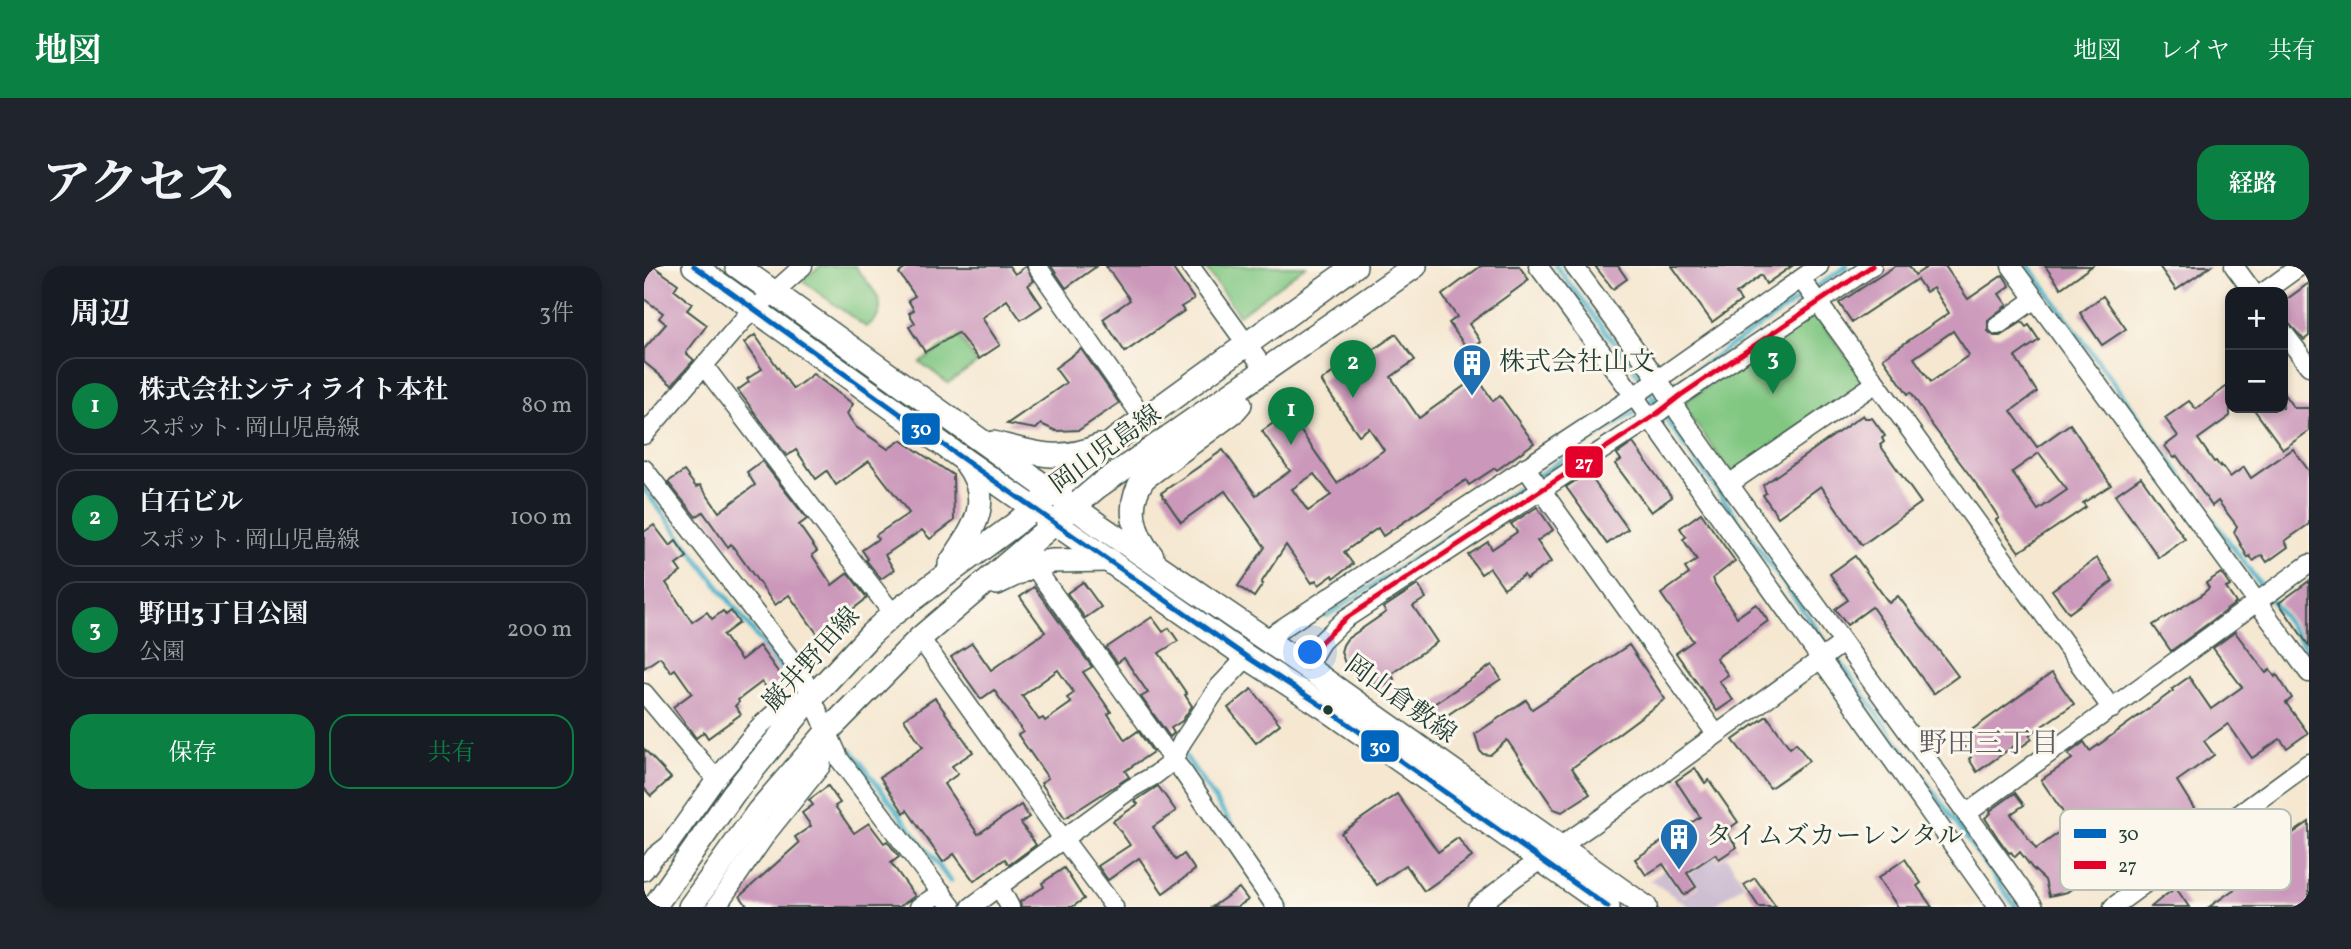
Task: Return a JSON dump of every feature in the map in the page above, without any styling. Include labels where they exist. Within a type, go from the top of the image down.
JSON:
[{"type":"main road","name":"岡山児島線","points":[[694,266],[1055,522],[1097,487],[1415,266]]},
{"type":"main road","name":"岡山児島線","points":[[737,266],[1052,492],[1143,418],[1355,266]]},
{"type":"main road","points":[[1160,566],[1141,543],[1135,528],[1133,501],[1138,487],[1144,478],[1234,412],[1266,371]]},
{"type":"main road","points":[[983,441],[1055,457],[1096,448],[1116,439]]},
{"type":"main road","points":[[940,578],[976,523],[980,506],[977,481],[963,459]]},
{"type":"main road","name":"巌井野田線","points":[[653,907],[733,794],[812,697],[871,634],[940,578],[1014,525],[1052,492]]},
{"type":"main road","name":"岡山倉敷線","points":[[1052,492],[1306,667],[1549,853],[1608,907]]},
{"type":"main road","points":[[690,907],[758,812],[827,732],[920,638],[1055,522]]},
{"type":"main road","name":"岡山倉敷線","points":[[1055,522],[1247,657],[1549,853],[1644,907]]},
{"type":"main road","points":[[961,603],[1038,563],[1108,560]]},
{"type":"street","points":[[644,435],[754,309],[803,266]]},
{"type":"street","points":[[1037,266],[1143,418]]},
{"type":"street","points":[[1190,266],[1266,371]]},
{"type":"street","points":[[1538,266],[1729,484],[1832,651],[1997,907]]},
{"type":"street","points":[[1574,266],[1653,399],[1832,651],[1966,814],[2034,907]]},
{"type":"street","points":[[1306,667],[1321,642],[1345,619],[1533,478],[1653,399],[1681,395],[1810,292],[1819,266]]},
{"type":"street","points":[[1266,639],[1533,478],[1810,292],[1872,266]]},
{"type":"street","points":[[2011,266],[2263,598],[2309,673]]},
{"type":"street","points":[[2234,266],[2249,287]]},
{"type":"street","points":[[2271,287],[2300,266]]},
{"type":"street","points":[[1810,292],[2112,709]]},
{"type":"street","points":[[1998,325],[2035,299]]},
{"type":"street","points":[[2288,339],[2309,366]]},
{"type":"street","points":[[704,366],[893,614]]},
{"type":"street","points":[[1729,484],[1876,383]]},
{"type":"street","points":[[644,470],[800,671],[840,760],[947,900],[919,907]]},
{"type":"street","points":[[1533,478],[1716,734]]},
{"type":"street","points":[[1966,814],[2309,564]]},
{"type":"street","points":[[1040,575],[1183,772],[1276,907]]},
{"type":"street","points":[[920,638],[1114,907]]},
{"type":"street","points":[[1478,907],[1549,853],[1832,651]]},
{"type":"street","points":[[971,907],[1132,788],[1173,761],[1182,742],[1217,689],[1247,657]]},
{"type":"street","points":[[644,693],[716,779]]},
{"type":"street","points":[[644,871],[650,850],[669,845],[716,779],[761,725],[783,705],[812,697]]},
{"type":"street","points":[[716,907],[768,832],[821,766],[827,732]]},
{"type":"street","points":[[2246,809],[2309,763]]},
{"type":"street","points":[[1000,887],[1010,907]]},
{"type":"street","points":[[2113,907],[2136,890]]},
{"type":"shaded area","points":[[1704,841],[1718,861],[1726,856],[1745,884],[1712,907],[1690,907],[1650,880],[1665,869],[1684,897],[1698,887],[1689,874],[1703,864],[1693,848]]},
{"type":"green space","points":[[821,266],[855,266],[878,298],[880,305],[875,320],[866,327],[801,280]]},
{"type":"green space","points":[[1204,266],[1306,266],[1239,315]]},
{"type":"green space","points":[[1811,317],[1818,318],[1862,378],[1860,387],[1736,471],[1729,470],[1685,409],[1686,401]]},
{"type":"green space","points":[[959,336],[977,363],[948,383],[920,362]]},
{"type":"building","points":[[644,266],[653,266],[678,284],[674,290],[692,304],[687,310],[707,325],[686,353],[694,360],[672,385],[644,362],[644,349],[666,324],[659,318],[663,313],[644,299]]},
{"type":"building","points":[[909,266],[1009,266],[1015,274],[1026,266],[1034,281],[1028,285],[1042,306],[1021,320],[1007,300],[982,318],[1000,345],[979,359],[958,333],[925,352],[909,327],[915,323],[909,313],[914,310],[908,300],[915,296],[899,273]]},
{"type":"building","points":[[1051,266],[1097,266],[1066,288]]},
{"type":"building","points":[[1106,266],[1171,266],[1194,299],[1181,307],[1184,311],[1125,352],[1103,319],[1130,300]]},
{"type":"building","points":[[1481,266],[1519,266],[1529,280],[1469,324],[1481,342],[1469,351],[1449,323],[1457,317],[1442,295]]},
{"type":"building","points":[[1595,266],[1618,266],[1627,279],[1613,289]]},
{"type":"building","points":[[1672,266],[1792,266],[1766,284],[1761,275],[1736,294],[1741,301],[1712,322]]},
{"type":"building","points":[[1895,266],[1909,266],[1915,275],[1929,266],[1945,266],[1968,299],[2003,275],[2010,286],[1999,294],[2007,305],[1988,320],[1988,331],[1994,336],[2000,336],[2022,322],[2026,327],[2029,325],[2039,340],[2015,357],[2037,392],[2011,411],[2037,447],[2070,424],[2111,485],[2083,503],[2086,507],[2019,552],[1996,520],[1999,518],[1983,493],[1929,421],[1911,392],[1908,394],[1883,358],[1949,313],[1933,288],[1926,292],[1917,279],[1852,322],[1839,303]],"holes":[[[1953,331],[1969,355],[1931,382],[1914,358]],[[2039,453],[2067,490],[2038,510],[2012,472]]]},
{"type":"building","points":[[2045,266],[2092,266],[2061,288]]},
{"type":"building","points":[[2159,266],[2211,266],[2176,290]]},
{"type":"building","points":[[2309,283],[2309,336],[2304,340],[2288,322],[2288,298]]},
{"type":"building","points":[[2103,296],[2126,329],[2102,345],[2080,313]]},
{"type":"building","points":[[1396,334],[1415,360],[1391,377],[1419,418],[1477,377],[1493,401],[1500,396],[1534,443],[1497,470],[1495,468],[1469,485],[1466,480],[1383,536],[1378,528],[1344,552],[1353,564],[1319,585],[1316,580],[1312,583],[1286,545],[1254,597],[1238,586],[1265,547],[1225,491],[1181,522],[1161,493],[1223,450],[1256,495],[1290,471],[1262,431],[1288,413],[1337,483],[1384,450],[1369,428],[1359,435],[1321,381],[1348,362],[1350,366]],"holes":[[[1314,474],[1331,495],[1308,511],[1292,489]]]},
{"type":"building","points":[[755,335],[793,389],[813,374],[853,404],[847,414],[856,427],[888,449],[901,440],[953,475],[954,521],[930,539],[922,530],[885,555],[894,570],[881,579],[866,560],[868,559],[862,550],[878,539],[876,535],[909,513],[869,461],[836,485],[827,471],[816,479],[796,450],[787,456],[738,390],[749,382],[747,379],[762,369],[744,343]]},
{"type":"building","points":[[1081,349],[1119,403],[1079,430],[1056,431],[1041,424],[1036,429],[1007,424],[1066,383],[1055,368]]},
{"type":"building","points":[[2225,388],[2225,413],[2230,413],[2230,416],[2198,439],[2214,462],[2220,467],[2221,465],[2230,477],[2244,467],[2251,478],[2293,449],[2309,471],[2309,524],[2285,541],[2288,547],[2267,562],[2262,555],[2253,561],[2250,556],[2248,558],[2234,532],[2237,526],[2218,501],[2212,506],[2177,456],[2174,458],[2165,446],[2178,436],[2165,418],[2189,401],[2196,409]]},
{"type":"building","points":[[2288,400],[2294,408],[2309,408],[2309,431],[2283,449],[2257,413],[2288,413]]},
{"type":"building","points":[[1863,415],[1865,418],[1872,418],[1885,436],[1880,445],[1921,503],[1862,545],[1821,486],[1778,517],[1763,495],[1766,493],[1763,485]]},
{"type":"building","points":[[1633,443],[1672,497],[1651,512],[1615,464],[1621,460],[1617,454]]},
{"type":"building","points":[[762,461],[807,519],[799,525],[817,551],[812,555],[832,585],[848,573],[867,598],[819,636],[789,595],[775,605],[731,544],[728,547],[703,512],[696,517],[668,482],[684,471],[696,487],[700,485],[719,512],[755,485],[747,472]]},
{"type":"building","points":[[1588,473],[1628,529],[1607,544],[1566,487]]},
{"type":"building","points":[[2141,477],[2185,539],[2159,558],[2115,495]]},
{"type":"building","points":[[1537,507],[1553,530],[1537,541],[1551,562],[1526,579],[1524,575],[1504,588],[1490,568],[1481,574],[1468,555],[1488,542],[1492,549],[1517,532],[1511,524]]},
{"type":"building","points":[[1701,513],[1735,561],[1713,578],[1715,584],[1737,617],[1756,604],[1768,621],[1716,658],[1728,675],[1719,681],[1733,700],[1717,711],[1676,653],[1693,641],[1661,594],[1689,574],[1685,568],[1697,560],[1683,539],[1686,537],[1680,528]]},
{"type":"building","points":[[654,525],[670,546],[676,541],[687,557],[676,565],[681,572],[666,583],[692,622],[707,612],[712,619],[723,611],[726,615],[731,611],[739,623],[723,635],[741,660],[759,646],[784,680],[769,691],[762,682],[738,700],[735,706],[741,714],[708,738],[704,732],[696,738],[673,707],[692,693],[675,669],[671,672],[660,657],[644,668],[644,532]]},
{"type":"building","points":[[1855,556],[1889,603],[1898,596],[1958,676],[1933,694],[1872,607],[1847,625],[1835,609],[1848,600],[1830,574]]},
{"type":"building","points":[[2097,558],[2113,581],[2069,613],[2052,590]]},
{"type":"building","points":[[2221,573],[2230,586],[2226,588],[2236,603],[2171,651],[2153,625],[2200,596],[2209,588],[2206,583]]},
{"type":"building","points":[[2309,581],[2309,646],[2279,603]]},
{"type":"building","points":[[1083,582],[1101,607],[1085,618],[1067,593]]},
{"type":"building","points":[[1418,585],[1426,598],[1413,606],[1437,642],[1391,674],[1394,679],[1383,687],[1379,682],[1375,684],[1345,663],[1341,652],[1343,645],[1347,639],[1386,612],[1383,608]]},
{"type":"building","points":[[1034,587],[1092,667],[1083,672],[1111,712],[1108,714],[1125,740],[1138,731],[1153,752],[1125,771],[1129,777],[1065,818],[1041,783],[1048,778],[1018,735],[1023,732],[994,690],[981,699],[951,657],[972,643],[991,670],[1045,632],[1020,597]],"holes":[[[1058,670],[1074,693],[1067,698],[1071,703],[1045,721],[1043,718],[1039,720],[1022,696]]]},
{"type":"building","points":[[1152,617],[1163,632],[1169,628],[1178,641],[1159,653],[1192,706],[1182,721],[1171,728],[1174,733],[1170,737],[1141,697],[1148,693],[1124,658],[1117,663],[1106,648]]},
{"type":"building","points":[[2235,632],[2266,673],[2270,670],[2275,677],[2277,675],[2292,698],[2286,703],[2308,733],[2287,748],[2280,739],[2252,758],[2228,724],[2204,741],[2214,755],[2177,781],[2194,809],[2061,809],[2041,780],[2072,759],[2068,754],[2084,742],[2090,751],[2189,677],[2211,709],[2242,687],[2213,648]]},
{"type":"building","points":[[1629,645],[1665,699],[1572,768],[1590,794],[1562,812],[1554,809],[1507,740],[1490,755],[1480,751],[1475,734],[1526,700],[1532,709]]},
{"type":"building","points":[[1492,665],[1501,679],[1434,724],[1425,710]]},
{"type":"building","points":[[2052,673],[2074,704],[2029,735],[2032,739],[2021,747],[2018,743],[1977,772],[1959,739]]},
{"type":"building","points":[[1252,689],[1280,724],[1256,743],[1228,708]]},
{"type":"building","points":[[935,698],[973,752],[952,766],[958,774],[944,784],[978,834],[1021,805],[1029,817],[1021,823],[1036,845],[1009,865],[1005,859],[974,881],[954,854],[943,862],[907,810],[904,813],[880,777],[923,747],[904,719]]},
{"type":"building","points":[[1767,716],[1790,748],[1796,743],[1809,761],[1770,788],[1733,740]]},
{"type":"building","points":[[644,749],[671,778],[651,796],[644,788]]},
{"type":"building","points":[[1695,768],[1705,783],[1709,780],[1738,822],[1726,831],[1737,847],[1719,859],[1715,854],[1687,873],[1696,887],[1684,895],[1663,864],[1646,875],[1635,859],[1700,817],[1676,781]]},
{"type":"building","points":[[828,786],[840,803],[835,806],[854,833],[869,823],[884,843],[887,841],[899,857],[891,863],[915,896],[899,907],[748,907],[740,896],[799,843],[795,837],[811,826],[802,813],[813,805],[809,800]]},
{"type":"building","points":[[1158,786],[1176,811],[1153,827],[1176,860],[1184,854],[1195,870],[1163,893],[1139,858],[1108,880],[1098,866],[1130,845],[1113,821],[1138,804],[1135,801]]},
{"type":"building","points":[[2015,793],[2024,805],[2011,814],[2036,849],[2060,832],[2060,890],[2070,890],[2049,896],[2045,880],[2020,852],[2015,857],[2009,853],[1985,818],[1990,811]]},
{"type":"building","points":[[1397,794],[1438,852],[1458,838],[1472,857],[1424,891],[1406,865],[1377,885],[1341,833]]},
{"type":"building","points":[[2309,822],[2309,907],[2209,907],[2233,890],[2291,890],[2291,834]]},
{"type":"building","points":[[1905,859],[1921,883],[1917,886],[1932,907],[1898,907],[1878,878]]},
{"type":"building","points":[[1064,868],[1084,899],[1072,907],[1021,907],[1020,902],[1044,887],[1042,883]]},
{"type":"building","points":[[1755,878],[1776,907],[1759,907],[1744,885]]},
{"type":"building","points":[[1239,888],[1248,900],[1237,907],[1212,907]]},
{"type":"building","points":[[2177,890],[2189,907],[2151,907]]},
{"type":"waterway","points":[[1556,266],[1640,377],[1668,422],[2016,907]]},
{"type":"waterway","points":[[1668,389],[1847,266]]},
{"type":"waterway","points":[[2029,266],[2309,652]]},
{"type":"waterway","points":[[1327,616],[1657,397]]},
{"type":"waterway","points":[[644,489],[786,675]]},
{"type":"waterway","points":[[852,751],[950,881]]},
{"type":"waterway","points":[[1186,757],[1288,907]]},
{"type":"transit line","name":"30","points":[[694,266],[963,459],[1247,657],[1327,709],[1608,907]]},
{"type":"transit line","name":"27","points":[[1306,667],[1321,642],[1345,619],[1654,416],[1872,266]]},
{"type":"place","name":"野田3丁目公園","points":[[1773,394]]},
{"type":"place","name":"株式会社山文","points":[[1472,397]]},
{"type":"place","name":"白石ビル","points":[[1353,398]]},
{"type":"place","name":"株式会社シティライト本社","points":[[1291,445]]},
{"type":"place","name":"タイムズカーレンタル","points":[[1679,871]]},
{"type":"district","name":"野田三丁目","points":[[1989,744]]}]
